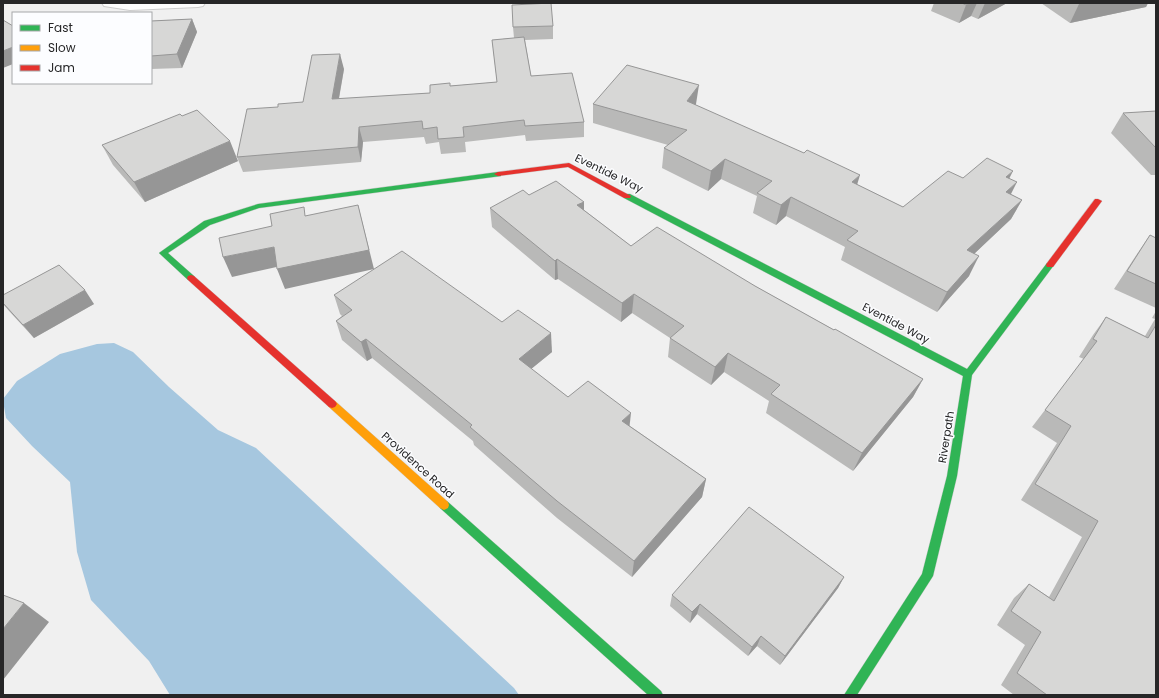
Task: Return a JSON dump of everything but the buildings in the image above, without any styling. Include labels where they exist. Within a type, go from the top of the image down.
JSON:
[{"type":"street","points":[[109,3],[130,6],[198,3]]},
{"type":"street","name":"Eventide Way","points":[[163,253],[207,223],[258,206],[569,165],[968,374]]},
{"type":"street","name":"Riverpath","points":[[850,695],[927,576],[952,476],[968,374],[1098,201]]},
{"type":"street","name":"Providence Road","points":[[163,253],[657,695]]},
{"type":"water","points":[[114,343],[133,352],[169,387],[218,430],[256,448],[514,688],[519,695],[170,695],[149,661],[91,600],[77,552],[70,482],[32,446],[6,418],[3,401],[17,381],[60,354],[97,344]]},
{"type":"traffic: fast","points":[[191,278],[163,253],[207,223],[258,206],[498,174]]},
{"type":"traffic: fast","points":[[627,196],[968,374]]},
{"type":"traffic: fast","points":[[850,695],[927,576],[952,476],[968,374],[1050,265]]},
{"type":"traffic: fast","points":[[444,505],[657,695]]},
{"type":"traffic: slow","points":[[332,404],[444,505]]},
{"type":"traffic: jam","points":[[498,174],[569,165],[627,196]]},
{"type":"traffic: jam","points":[[1050,265],[1098,201]]},
{"type":"traffic: jam","points":[[191,278],[332,404]]}]
